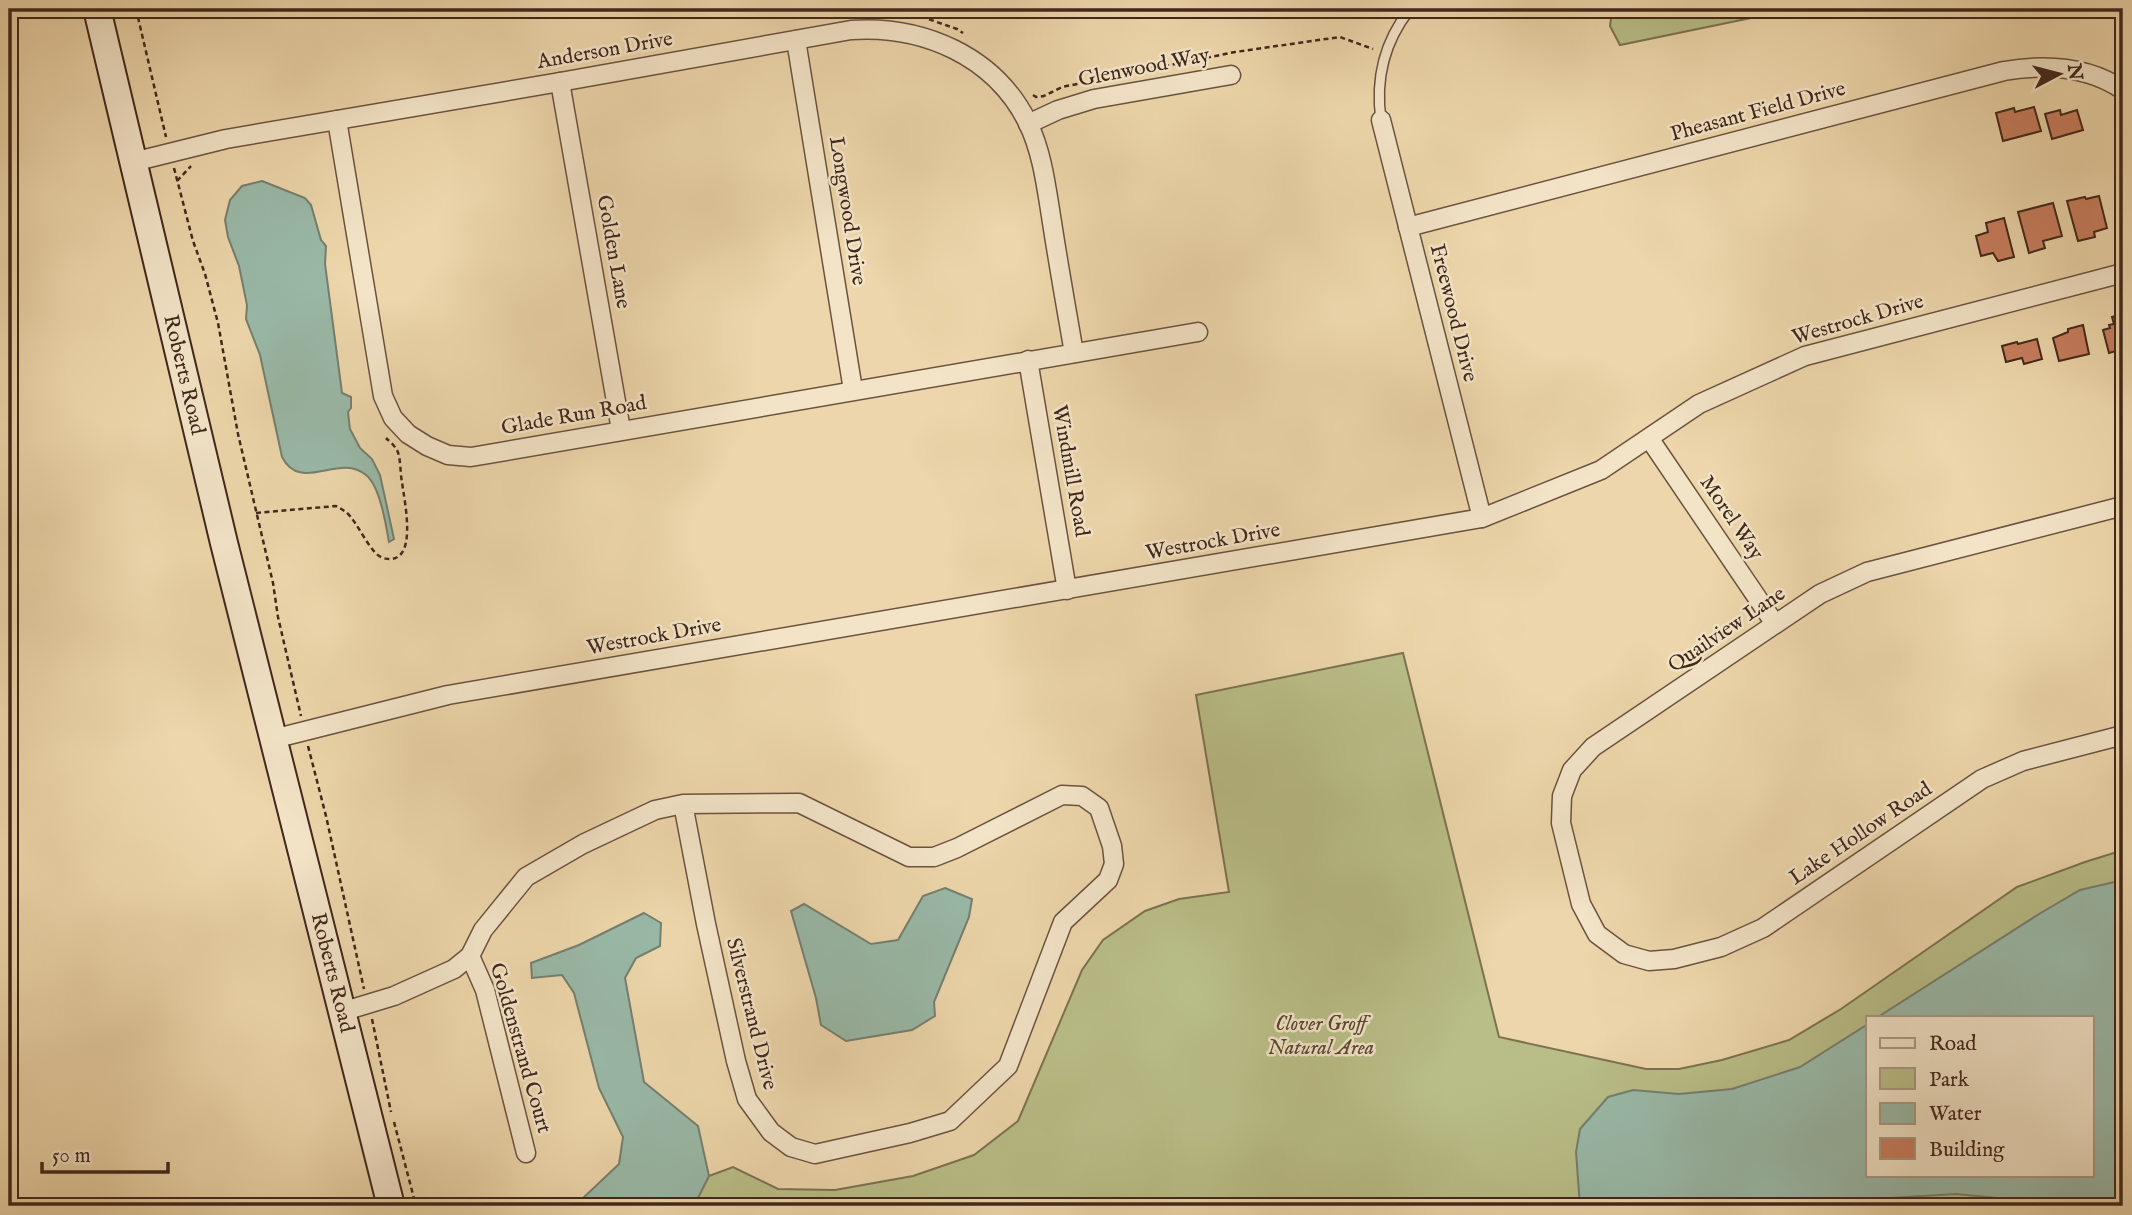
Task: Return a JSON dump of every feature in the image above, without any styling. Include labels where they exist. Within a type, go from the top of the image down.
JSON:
[{"type":"main road","points":[[97,9],[111,68],[125,101],[136,146],[144,155],[151,157]]},
{"type":"main road","name":"Roberts Road","points":[[113,9],[151,157],[238,531],[273,739],[391,1206]]},
{"type":"street","name":"Anderson Drive","points":[[151,157],[226,139],[851,30],[892,29],[930,38],[959,52],[979,65],[1017,104],[1028,124],[1042,164],[1074,352]]},
{"type":"street","name":"Longwood Drive","points":[[796,40],[853,390]]},
{"type":"street","name":"Pheasant Field Drive","points":[[1408,227],[2004,71],[2032,67],[2078,70],[2122,86]]},
{"type":"street","name":"Glenwood Way","points":[[1028,124],[1058,110],[1094,99],[1231,75]]},
{"type":"street","name":"Golden Lane","points":[[560,82],[621,430]]},
{"type":"street","name":"Glade Run Road","points":[[337,120],[383,396],[393,418],[408,434],[426,446],[448,455],[471,457],[1199,332]]},
{"type":"street","name":"Freewood Drive","points":[[1381,120],[1482,518]]},
{"type":"street","name":"Westrock Drive","points":[[273,739],[448,695],[1482,518],[1601,470],[1699,404],[1805,356],[2123,273]]},
{"type":"street","name":"Windmill Road","points":[[1028,360],[1067,590]]},
{"type":"street","name":"Morel Way","points":[[1649,438],[1775,624]]},
{"type":"street","name":"Quailview Lane","points":[[1625,954],[1597,934],[1581,904],[1561,823],[1562,796],[1572,770],[1594,747],[1820,594],[1867,572],[2123,506]]},
{"type":"street","name":"Lake Hollow Road","points":[[1625,954],[1649,961],[1674,959],[1721,947],[1763,928],[1982,779],[2023,761],[2123,735]]},
{"type":"street","name":"Silverstrand Drive","points":[[1062,795],[1082,796],[1099,808],[1112,846],[1114,864],[1108,880],[1063,922],[1008,1066],[950,1121],[910,1133],[815,1154],[791,1147],[771,1132],[747,1099],[706,924],[683,804],[799,803],[909,856],[933,857],[957,848],[1062,795]]},
{"type":"street","points":[[341,1012],[394,996],[453,969],[470,956],[483,930],[526,877],[583,844],[655,810],[683,804]]},
{"type":"street","name":"Goldenstrand Court","points":[[470,956],[485,990],[526,1153]]},
{"type":"lane","points":[[1381,120],[1379,80],[1396,27],[1410,9]]},
{"type":"path","points":[[136,9],[151,157],[177,181],[218,323],[238,434],[273,583],[294,693],[326,816],[391,1113],[416,1206]]},
{"type":"path","points":[[906,9],[957,29],[967,36]]},
{"type":"path","points":[[1099,79],[1235,52],[1340,37],[1386,54]]},
{"type":"path","points":[[1026,91],[1036,97],[1044,96],[1062,87],[1087,82]]},
{"type":"path","points":[[177,181],[188,168],[199,161]]},
{"type":"path","points":[[256,513],[336,506],[346,512],[378,556],[397,557],[403,552],[408,539],[407,519],[397,450],[382,432]]},
{"type":"green space","points":[[1612,9],[1794,9],[1620,45],[1610,26]]},
{"type":"green space","name":"Clover Groff Natural Area","points":[[1403,653],[1499,1037],[1646,1069],[1679,1069],[1722,1060],[1789,1040],[1841,1009],[2017,887],[2123,850],[2123,1206],[536,1206],[709,1176],[733,1167],[778,1189],[835,1190],[913,1176],[974,1155],[1018,1121],[1082,970],[1103,940],[1145,911],[1179,899],[1229,892],[1196,695]]},
{"type":"water","points":[[262,181],[305,198],[311,205],[321,240],[326,246],[325,264],[342,393],[351,397],[351,408],[348,412],[350,429],[380,475],[394,539],[389,542],[379,497],[366,475],[355,469],[344,468],[299,472],[290,467],[282,457],[260,355],[246,319],[247,305],[239,266],[225,220],[230,200],[242,186]]},
{"type":"water","points":[[2123,880],[2123,1206],[2061,1206],[1956,1194],[1802,1206],[1580,1206],[1576,1152],[1580,1129],[1608,1097],[1633,1090],[1679,1094],[1732,1089],[1800,1067],[1866,1025],[1866,1176],[2094,1176],[2094,1016],[1880,1016],[2080,890]]},
{"type":"water","points":[[945,888],[972,899],[969,917],[934,1002],[935,1016],[912,1030],[846,1041],[821,1025],[791,911],[804,904],[871,944],[898,940],[923,896]]},
{"type":"water","points":[[644,913],[661,923],[660,946],[636,958],[625,978],[644,1082],[698,1126],[709,1176],[698,1198],[683,1206],[579,1206],[583,1198],[619,1164],[623,1137],[599,1088],[574,993],[562,975],[532,978],[531,963],[579,945]]},
{"type":"building","points":[[2034,107],[2041,131],[2003,141],[1996,113],[2014,108],[2015,112]]},
{"type":"building","points":[[2060,110],[2061,115],[2077,110],[2083,130],[2052,139],[2045,114]]},
{"type":"building","points":[[2123,192],[2123,220],[2122,220],[2115,195]]},
{"type":"building","points":[[2099,196],[2107,228],[2094,232],[2095,237],[2078,241],[2067,201]]},
{"type":"building","points":[[2053,203],[2062,236],[2043,241],[2045,248],[2029,253],[2018,212]]},
{"type":"building","points":[[2004,218],[2014,257],[1998,261],[1993,253],[1981,256],[1976,236],[1988,232],[1986,223]]},
{"type":"building","points":[[2123,314],[2123,349],[2109,353],[2103,330],[2114,324],[2112,317]]},
{"type":"building","points":[[2083,325],[2089,354],[2059,361],[2053,338],[2068,332],[2068,329]]},
{"type":"building","points":[[2037,339],[2042,359],[2024,364],[2022,358],[2006,362],[2002,346]]}]
